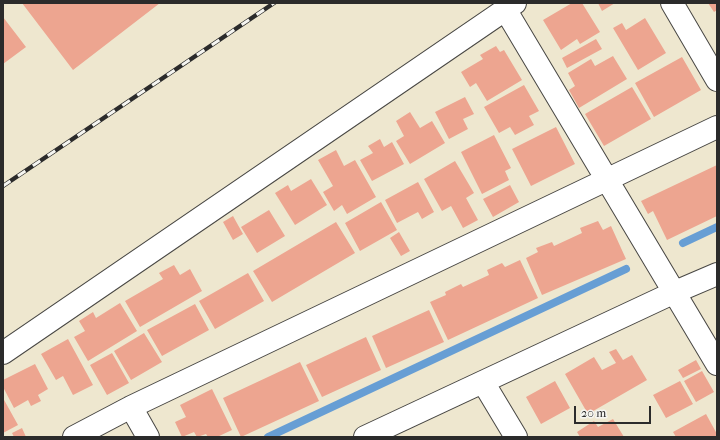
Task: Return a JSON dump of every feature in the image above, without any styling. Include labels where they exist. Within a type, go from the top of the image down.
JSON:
[{"type":"street","points":[[672,3],[717,80]]},
{"type":"street","points":[[3,354],[510,6],[607,179],[717,364]]},
{"type":"street","points":[[74,437],[130,407],[717,127]]},
{"type":"street","points":[[365,437],[675,292],[717,274]]},
{"type":"street","points":[[483,382],[516,437]]},
{"type":"street","points":[[130,407],[148,437]]},
{"type":"building","points":[[22,3],[160,3],[73,70]]},
{"type":"building","points":[[572,3],[582,3],[600,32],[580,44],[577,39],[561,50],[543,20]]},
{"type":"building","points":[[598,3],[615,3],[602,11]]},
{"type":"building","points":[[708,3],[717,3],[717,10],[714,12]]},
{"type":"building","points":[[3,17],[26,47],[3,64]]},
{"type":"building","points":[[645,18],[666,53],[638,70],[613,28],[622,23],[626,30]]},
{"type":"building","points":[[596,39],[602,49],[567,68],[562,58]]},
{"type":"building","points":[[496,46],[500,52],[504,50],[522,80],[487,101],[476,83],[470,87],[461,72],[483,59],[480,55]]},
{"type":"building","points":[[613,56],[627,79],[579,108],[569,90],[575,86],[568,73],[591,59],[595,66]]},
{"type":"building","points":[[682,57],[701,90],[654,117],[635,83]]},
{"type":"building","points":[[524,85],[539,111],[529,116],[534,125],[515,135],[510,127],[499,133],[484,107]]},
{"type":"building","points":[[632,87],[651,119],[604,146],[585,114]]},
{"type":"building","points":[[465,97],[474,114],[463,119],[468,129],[449,139],[435,112]]},
{"type":"building","points":[[410,112],[420,128],[432,121],[445,143],[410,164],[396,141],[404,136],[396,121]]},
{"type":"building","points":[[556,127],[575,164],[531,186],[512,149]]},
{"type":"building","points":[[494,135],[511,168],[505,171],[509,180],[482,194],[461,152]]},
{"type":"building","points":[[380,139],[384,147],[392,142],[404,164],[372,181],[360,160],[373,153],[368,146]]},
{"type":"building","points":[[336,150],[344,166],[355,160],[376,197],[347,214],[342,205],[334,211],[323,192],[333,186],[318,160]]},
{"type":"building","points":[[455,161],[474,193],[466,198],[478,220],[463,228],[451,206],[442,211],[424,179]]},
{"type":"building","points":[[717,165],[717,216],[667,240],[653,211],[648,214],[641,201]]},
{"type":"building","points":[[311,179],[327,205],[295,225],[275,193],[288,185],[291,191]]},
{"type":"building","points":[[418,182],[434,212],[422,219],[418,212],[397,223],[385,200]]},
{"type":"building","points":[[510,185],[519,202],[493,217],[483,199]]},
{"type":"building","points":[[381,202],[397,230],[360,251],[345,223]]},
{"type":"building","points":[[269,210],[285,236],[257,253],[241,227]]},
{"type":"building","points":[[233,216],[243,234],[233,240],[223,222]]},
{"type":"building","points":[[598,221],[603,230],[611,226],[626,259],[542,295],[526,258],[538,252],[536,248],[552,242],[554,246],[582,233],[580,228]]},
{"type":"building","points":[[336,222],[355,253],[272,302],[253,271]]},
{"type":"building","points":[[399,232],[410,251],[401,256],[390,238]]},
{"type":"building","points":[[520,260],[538,298],[448,340],[430,302],[446,295],[445,292],[461,284],[463,287],[489,275],[487,270],[502,263],[505,267]]},
{"type":"building","points":[[174,265],[180,275],[190,269],[202,291],[140,327],[125,301],[163,279],[159,273]]},
{"type":"building","points":[[248,273],[264,301],[215,329],[199,301]]},
{"type":"building","points":[[120,303],[137,331],[88,361],[74,337],[85,331],[79,321],[93,312],[96,318]]},
{"type":"building","points":[[195,304],[209,330],[162,356],[147,330]]},
{"type":"building","points":[[429,310],[444,342],[386,368],[372,336]]},
{"type":"building","points":[[144,333],[162,362],[131,380],[114,351]]},
{"type":"building","points":[[366,337],[381,370],[322,397],[306,365]]},
{"type":"building","points":[[68,339],[93,385],[73,395],[63,376],[56,380],[41,354]]},
{"type":"building","points":[[616,349],[623,360],[632,355],[647,380],[588,414],[565,374],[594,357],[602,370],[616,363],[609,352]]},
{"type":"building","points":[[112,353],[129,383],[107,395],[90,365]]},
{"type":"building","points":[[696,360],[701,369],[683,378],[678,370]]},
{"type":"building","points":[[300,362],[319,401],[241,437],[223,398]]},
{"type":"building","points":[[35,364],[48,389],[38,395],[41,401],[31,406],[28,400],[14,408],[3,387],[3,380]]},
{"type":"building","points":[[702,371],[714,392],[696,402],[684,381]]},
{"type":"building","points":[[555,381],[570,408],[541,424],[526,397]]},
{"type":"building","points":[[680,381],[693,404],[666,418],[653,395]]},
{"type":"building","points":[[212,389],[232,430],[217,437],[208,437],[206,434],[197,437],[194,432],[182,437],[175,422],[186,417],[180,405]]},
{"type":"building","points":[[3,398],[18,425],[3,433]]},
{"type":"building","points":[[706,414],[717,434],[717,437],[676,437],[673,432]]},
{"type":"building","points":[[613,419],[624,437],[580,437],[577,432],[594,421],[598,427]]},
{"type":"building","points":[[22,428],[26,437],[14,437],[12,433]]},
{"type":"waterway","points":[[683,243],[717,227]]},
{"type":"waterway","points":[[268,437],[626,269]]},
{"type":"railway","points":[[3,186],[274,3]]}]
